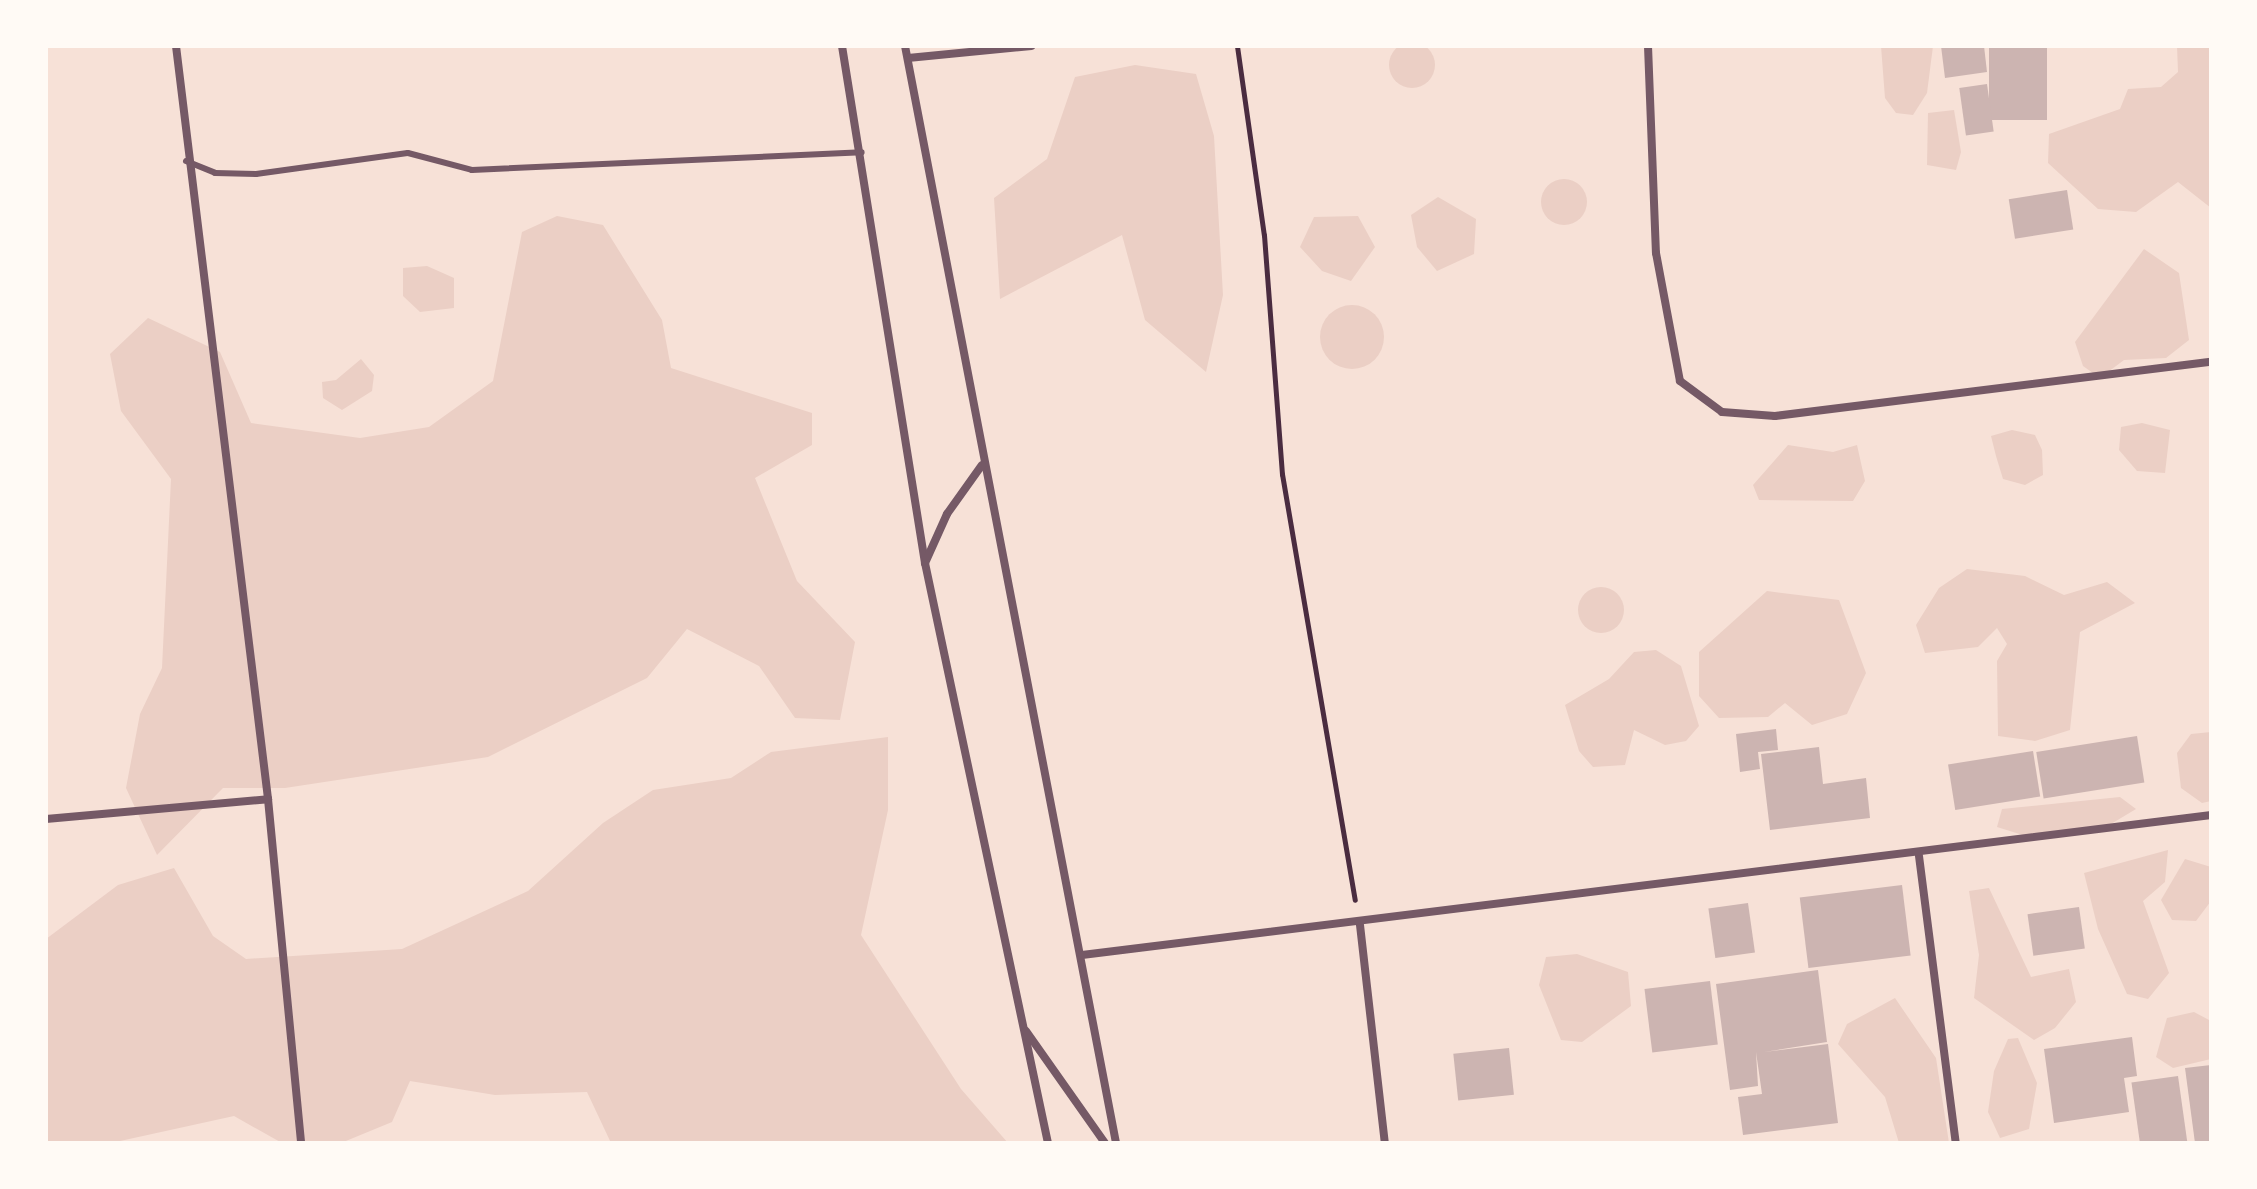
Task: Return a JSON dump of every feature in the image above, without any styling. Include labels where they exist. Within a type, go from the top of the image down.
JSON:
[{"type":"street","points":[[176,46],[186,161],[268,799],[301,1143]]},
{"type":"street","points":[[842,46],[862,152],[925,563],[1048,1143]]},
{"type":"street","points":[[905,46],[982,465],[1082,955],[1116,1143]]},
{"type":"street","points":[[908,58],[1031,46]]},
{"type":"street","points":[[1648,46],[1656,253],[1680,381],[1722,412],[1775,416],[2211,362]]},
{"type":"street","points":[[925,563],[947,514],[982,465]]},
{"type":"street","points":[[46,819],[268,799]]},
{"type":"street","points":[[1082,955],[1360,925],[1919,856],[2211,815]]},
{"type":"street","points":[[1919,856],[1956,1143]]},
{"type":"street","points":[[1360,925],[1385,1143]]},
{"type":"street","points":[[1026,1030],[1105,1143]]},
{"type":"lane","points":[[186,161],[215,173],[256,174],[408,153],[472,170],[862,152]]},
{"type":"path","points":[[1237,46],[1264,235],[1282,474],[1360,925]]},
{"type":"shaded area","points":[[1412,42],[1428,49],[1435,65],[1428,81],[1412,88],[1396,81],[1389,65],[1396,49]]},
{"type":"shaded area","points":[[1881,46],[1933,46],[1927,93],[1913,115],[1896,113],[1885,98]]},
{"type":"shaded area","points":[[2177,46],[2211,46],[2211,208],[2178,182],[2136,212],[2098,209],[2048,163],[2049,134],[2120,109],[2128,89],[2161,87],[2178,72]]},
{"type":"shaded area","points":[[1135,65],[1196,74],[1214,136],[1223,295],[1206,372],[1145,320],[1122,235],[1000,299],[994,198],[1047,159],[1075,77]]},
{"type":"shaded area","points":[[1954,110],[1961,152],[1956,170],[1927,165],[1928,113]]},
{"type":"shaded area","points":[[1564,179],[1580,186],[1587,202],[1580,218],[1564,225],[1548,218],[1541,202],[1548,186]]},
{"type":"shaded area","points":[[1438,197],[1476,219],[1474,254],[1437,271],[1417,247],[1411,215]]},
{"type":"shaded area","points":[[557,216],[603,225],[662,320],[671,368],[812,413],[812,445],[755,478],[797,581],[855,642],[840,720],[795,718],[759,666],[687,629],[647,678],[488,757],[285,788],[223,788],[157,855],[126,788],[140,714],[162,668],[171,479],[121,411],[110,354],[148,318],[220,352],[251,423],[360,438],[429,427],[493,381],[522,232]]},
{"type":"shaded area","points":[[1358,216],[1375,247],[1351,281],[1322,271],[1300,247],[1314,217]]},
{"type":"shaded area","points":[[2144,249],[2179,273],[2189,340],[2166,358],[2124,360],[2100,378],[2083,366],[2075,342]]},
{"type":"shaded area","points":[[427,266],[454,278],[454,308],[420,312],[403,296],[403,268]]},
{"type":"shaded area","points":[[1346,305],[1358,305],[1375,314],[1382,325],[1382,349],[1375,360],[1358,369],[1346,369],[1334,364],[1325,355],[1320,343],[1320,331],[1325,319],[1334,310]]},
{"type":"shaded area","points":[[361,359],[374,375],[372,391],[342,410],[323,398],[322,382],[336,380]]},
{"type":"shaded area","points":[[2142,423],[2170,430],[2165,473],[2137,471],[2119,450],[2121,427]]},
{"type":"shaded area","points":[[2012,430],[2035,435],[2042,450],[2043,475],[2025,485],[2003,479],[1991,436]]},
{"type":"shaded area","points":[[1788,445],[1833,452],[1857,445],[1865,481],[1853,501],[1759,500],[1753,485]]},
{"type":"shaded area","points":[[1967,569],[2025,576],[2064,595],[2107,582],[2135,603],[2080,632],[2070,730],[2035,741],[1998,736],[1997,661],[2007,644],[1997,628],[1978,647],[1925,653],[1916,625],[1939,588]]},
{"type":"shaded area","points":[[1601,587],[1617,594],[1624,610],[1617,626],[1601,633],[1585,626],[1578,610],[1585,594]]},
{"type":"shaded area","points":[[1767,591],[1839,600],[1866,673],[1847,714],[1812,725],[1785,703],[1768,717],[1719,718],[1699,696],[1699,652]]},
{"type":"shaded area","points":[[1656,650],[1681,666],[1699,726],[1686,741],[1665,745],[1634,730],[1625,765],[1593,767],[1579,751],[1565,705],[1609,679],[1634,652]]},
{"type":"shaded area","points":[[2211,732],[2211,801],[2202,803],[2181,788],[2177,753],[2191,734]]},
{"type":"shaded area","points":[[888,737],[888,810],[861,935],[961,1089],[1008,1143],[611,1143],[587,1092],[495,1095],[410,1081],[392,1122],[341,1143],[282,1143],[234,1116],[111,1143],[46,1143],[46,939],[118,885],[174,868],[213,936],[246,959],[402,949],[528,891],[603,823],[653,790],[731,778],[771,752]]},
{"type":"shaded area","points":[[2120,797],[2136,809],[2106,827],[2029,837],[1997,827],[2002,809]]},
{"type":"shaded area","points":[[2168,850],[2165,882],[2143,901],[2169,973],[2148,999],[2127,994],[2098,929],[2084,873]]},
{"type":"shaded area","points":[[2185,859],[2211,867],[2211,901],[2196,921],[2172,920],[2161,900]]},
{"type":"shaded area","points":[[1989,888],[2031,977],[2069,969],[2076,1002],[2055,1028],[2034,1040],[1974,998],[1979,955],[1969,891]]},
{"type":"shaded area","points":[[1577,954],[1628,972],[1631,1006],[1582,1042],[1561,1040],[1539,985],[1546,957]]},
{"type":"shaded area","points":[[1895,998],[1936,1058],[1949,1143],[1899,1143],[1885,1097],[1838,1044],[1847,1024]]},
{"type":"shaded area","points":[[2194,1012],[2211,1021],[2211,1059],[2173,1068],[2156,1057],[2167,1018]]},
{"type":"shaded area","points":[[2018,1038],[2037,1083],[2029,1129],[2000,1138],[1988,1112],[1994,1071],[2008,1039]]},
{"type":"building","points":[[1941,46],[1984,46],[1987,72],[1945,78]]},
{"type":"building","points":[[1989,46],[2047,46],[2047,120],[1989,120]]},
{"type":"building","points":[[1987,84],[1994,132],[1966,135],[1959,88]]},
{"type":"building","points":[[2067,190],[2073,230],[2015,239],[2009,199]]},
{"type":"building","points":[[1776,729],[1778,750],[1758,752],[1760,769],[1740,772],[1736,734]]},
{"type":"building","points":[[2137,736],[2144,782],[2044,798],[2036,752]]},
{"type":"building","points":[[1819,747],[1823,784],[1866,778],[1870,818],[1770,830],[1761,754]]},
{"type":"building","points":[[2033,751],[2040,796],[1955,810],[1948,764]]},
{"type":"building","points":[[1902,885],[1911,955],[1808,968],[1800,898]]},
{"type":"building","points":[[1748,903],[1755,953],[1715,958],[1708,909]]},
{"type":"building","points":[[2079,907],[2085,949],[2033,956],[2028,914]]},
{"type":"building","points":[[1818,970],[1827,1042],[1764,1052],[1828,1044],[1838,1123],[1743,1135],[1738,1097],[1762,1094],[1756,1052],[1758,1086],[1730,1090],[1716,984]]},
{"type":"building","points":[[1710,981],[1718,1045],[1652,1053],[1644,989]]},
{"type":"building","points":[[2132,1037],[2137,1076],[2124,1078],[2129,1112],[2054,1123],[2044,1049]]},
{"type":"building","points":[[1509,1048],[1514,1095],[1458,1101],[1453,1054]]},
{"type":"building","points":[[2211,1065],[2211,1143],[2195,1143],[2185,1068]]},
{"type":"building","points":[[2178,1076],[2187,1143],[2140,1143],[2131,1083]]}]
